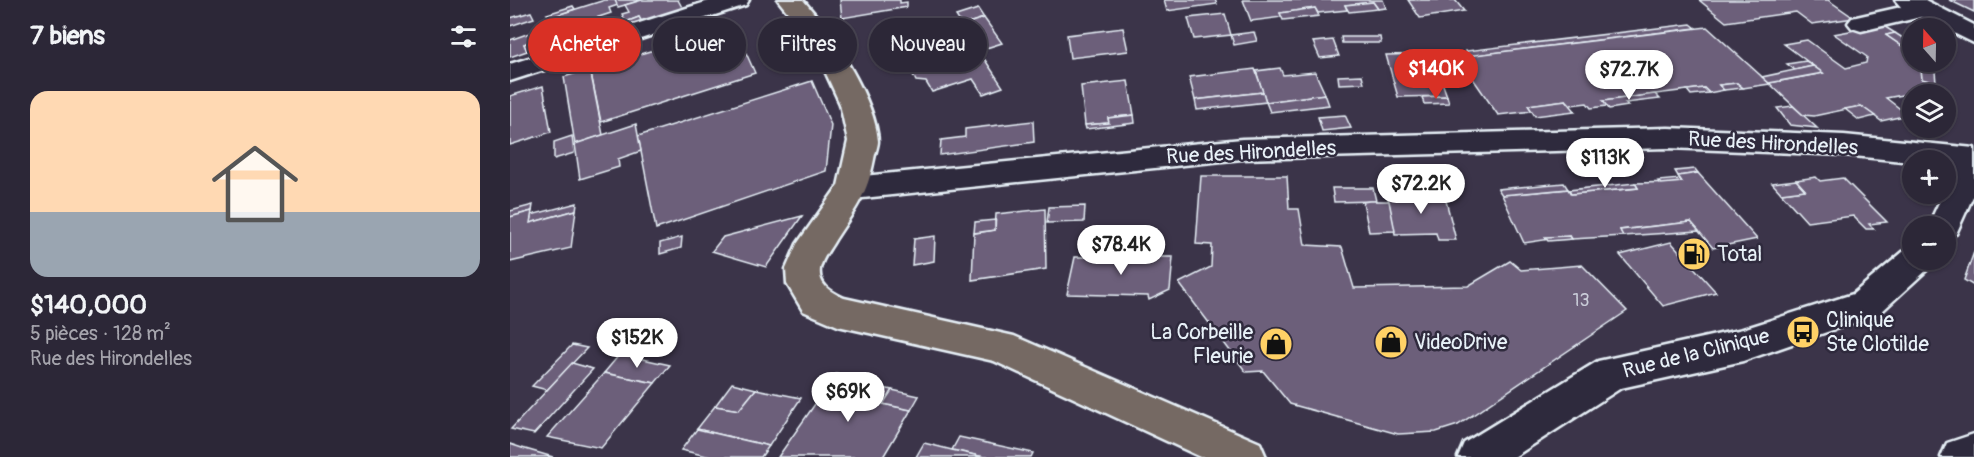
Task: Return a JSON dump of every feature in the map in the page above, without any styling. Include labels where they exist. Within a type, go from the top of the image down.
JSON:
[{"type":"main road","points":[[794,1],[826,50],[854,104],[864,141],[853,188],[809,253],[803,269],[805,284],[816,301],[838,311],[1001,347],[1245,457]]},
{"type":"street","points":[[510,73],[737,0]]},
{"type":"street","points":[[1862,23],[1915,4],[1974,35]]},
{"type":"street","name":"Rue des Hirondelles","points":[[853,188],[1242,149],[1343,146],[1668,138],[1844,145],[1974,159]]},
{"type":"street","points":[[1948,216],[1974,159]]},
{"type":"street","name":"Rue de la Clinique","points":[[1479,457],[1611,373],[1743,345],[1866,304],[1905,270]]},
{"type":"street","points":[[1962,457],[1974,453]]},
{"type":"building","points":[[605,0],[615,0],[618,5],[609,8],[611,13],[596,18],[547,18]]},
{"type":"building","points":[[615,0],[642,0],[618,7]]},
{"type":"building","points":[[642,0],[678,0],[684,11],[662,18],[653,18],[653,21],[643,24],[639,17],[624,18],[622,14],[629,12],[625,5]]},
{"type":"building","points":[[840,0],[907,2],[907,7],[842,18]]},
{"type":"building","points":[[1164,0],[1215,0],[1217,4],[1167,11]]},
{"type":"building","points":[[1243,0],[1383,0],[1386,8],[1378,9],[1373,2],[1345,5],[1347,10],[1318,13],[1315,8],[1280,13],[1282,17],[1251,21]]},
{"type":"building","points":[[1408,0],[1455,0],[1464,11],[1420,18]]},
{"type":"building","points":[[1699,0],[1828,0],[1854,18],[1812,24],[1796,12],[1726,22]]},
{"type":"building","points":[[1949,0],[1974,0],[1974,12]]},
{"type":"building","points":[[1373,2],[1378,9],[1349,12],[1345,5]]},
{"type":"building","points":[[573,6],[575,9],[551,17],[547,14]]},
{"type":"building","points":[[1315,8],[1319,16],[1283,20],[1280,13]]},
{"type":"building","points":[[978,9],[984,18],[957,18],[956,16]]},
{"type":"building","points":[[531,12],[534,18],[528,18],[528,20],[510,26],[510,18]]},
{"type":"building","points":[[1225,14],[1231,35],[1194,39],[1188,18]]},
{"type":"building","points":[[987,22],[1002,43],[987,48]]},
{"type":"building","points":[[1691,24],[1696,28],[1469,56],[1466,51]]},
{"type":"building","points":[[1882,25],[1895,33],[1886,35],[1902,46],[1902,72],[1921,72],[1922,79],[1936,84],[1902,84],[1902,95],[1886,98],[1902,110],[1902,116],[1881,121],[1861,106],[1814,116],[1803,115],[1769,83],[1823,73],[1784,44],[1807,40],[1846,68],[1866,63],[1867,57],[1834,34]]},
{"type":"building","points":[[1707,27],[1770,84],[1743,88],[1737,83],[1719,85],[1724,90],[1709,93],[1704,88],[1603,101],[1607,106],[1591,108],[1587,103],[1571,105],[1566,100],[1528,105],[1532,111],[1498,115],[1458,57]]},
{"type":"building","points":[[1123,28],[1128,51],[1070,58],[1067,35]]},
{"type":"building","points":[[1254,32],[1257,41],[1234,45],[1231,35]]},
{"type":"building","points":[[1895,33],[1902,38],[1902,46],[1886,35]]},
{"type":"building","points":[[528,34],[528,43],[524,44],[527,51],[510,57],[510,40]]},
{"type":"building","points":[[1341,37],[1380,37],[1381,43],[1342,43]]},
{"type":"building","points":[[1333,40],[1339,56],[1320,58],[1313,42]]},
{"type":"building","points":[[653,50],[653,72],[746,72],[746,53],[755,73],[601,122],[591,72],[641,72],[641,54]]},
{"type":"building","points":[[1432,54],[1447,96],[1398,97],[1386,55]]},
{"type":"building","points":[[1806,61],[1813,66],[1795,70],[1787,64]]},
{"type":"building","points":[[987,63],[1003,87],[983,94],[973,79],[932,92],[926,82],[916,81],[912,73],[987,72]]},
{"type":"building","points":[[1813,66],[1823,73],[1769,83],[1762,77]]},
{"type":"building","points":[[1280,68],[1283,75],[1315,72],[1325,94],[1266,102],[1256,71]]},
{"type":"building","points":[[1255,69],[1263,92],[1195,100],[1189,77]]},
{"type":"building","points":[[580,72],[591,72],[603,135],[575,144],[564,77]]},
{"type":"building","points":[[1921,72],[1935,72],[1936,83],[1922,79]]},
{"type":"building","points":[[1362,75],[1364,83],[1339,84],[1338,76]]},
{"type":"building","points":[[812,81],[831,125],[826,171],[656,229],[638,136]]},
{"type":"building","points":[[1128,81],[1134,115],[1108,118],[1109,123],[1085,125],[1081,86]]},
{"type":"building","points":[[1737,83],[1743,88],[1724,90],[1719,85]]},
{"type":"building","points":[[543,86],[551,132],[510,145],[510,96]]},
{"type":"building","points":[[1704,88],[1709,93],[1691,95],[1687,90]]},
{"type":"building","points":[[1263,92],[1266,102],[1197,110],[1195,100]]},
{"type":"building","points":[[1325,94],[1329,105],[1270,112],[1266,102]]},
{"type":"building","points":[[1655,94],[1660,99],[1625,103],[1628,106],[1609,109],[1603,101]]},
{"type":"building","points":[[1447,96],[1449,103],[1424,104],[1422,97]]},
{"type":"building","points":[[1566,100],[1575,111],[1535,116],[1528,105]]},
{"type":"building","points":[[1793,106],[1817,128],[1790,125],[1777,108]]},
{"type":"building","points":[[1861,106],[1875,116],[1859,120],[1845,109]]},
{"type":"building","points":[[1134,115],[1135,123],[1086,129],[1085,125],[1109,123],[1108,118]]},
{"type":"building","points":[[1345,115],[1351,128],[1322,131],[1318,117]]},
{"type":"building","points":[[1033,121],[1034,142],[940,155],[941,140],[965,137],[965,129]]},
{"type":"building","points":[[636,124],[641,151],[618,159],[619,167],[580,179],[575,144]]},
{"type":"building","points":[[572,136],[574,153],[554,159],[554,142]]},
{"type":"building","points":[[1695,169],[1698,173],[1678,176],[1675,171]]},
{"type":"building","points":[[1698,173],[1757,239],[1713,248],[1691,222],[1620,230],[1623,236],[1572,239],[1570,236],[1524,243],[1502,195],[1568,189],[1571,194],[1638,188],[1635,183],[1682,182],[1678,176]]},
{"type":"building","points":[[1201,176],[1287,176],[1289,209],[1299,209],[1305,245],[1342,247],[1354,288],[1468,286],[1510,261],[1521,270],[1582,265],[1627,311],[1458,425],[1436,432],[1398,434],[1290,404],[1263,371],[1246,372],[1179,283],[1211,267],[1212,245],[1196,244]]},
{"type":"building","points":[[1816,177],[1820,181],[1843,178],[1887,222],[1869,224],[1874,229],[1866,229],[1853,216],[1807,222],[1781,193],[1805,190],[1796,180]]},
{"type":"building","points":[[1680,179],[1682,182],[1661,184],[1658,181]]},
{"type":"building","points":[[1796,180],[1805,190],[1781,193],[1772,183]]},
{"type":"building","points":[[1564,183],[1568,189],[1502,195],[1498,189]]},
{"type":"building","points":[[1635,183],[1638,188],[1571,194],[1569,190]]},
{"type":"building","points":[[1332,188],[1373,188],[1376,201],[1334,202]]},
{"type":"building","points":[[1387,193],[1444,193],[1456,240],[1438,240],[1436,233],[1395,234]]},
{"type":"building","points":[[1389,201],[1395,231],[1369,232],[1363,202]]},
{"type":"building","points":[[577,203],[576,210],[530,223],[531,215]]},
{"type":"building","points":[[533,205],[532,211],[510,217],[510,211]]},
{"type":"building","points":[[1085,206],[1084,222],[1047,223],[1049,207]]},
{"type":"building","points":[[1045,209],[1046,269],[972,280],[974,233],[995,230],[996,214]]},
{"type":"building","points":[[576,210],[571,248],[510,262],[510,217],[532,211],[530,223]]},
{"type":"building","points":[[802,216],[766,267],[712,251],[723,237]]},
{"type":"building","points":[[995,220],[995,230],[974,233],[975,222]]},
{"type":"building","points":[[1691,222],[1699,231],[1623,236],[1620,230]]},
{"type":"building","points":[[935,236],[934,261],[912,265],[914,239]]},
{"type":"building","points":[[1570,236],[1572,239],[1548,241],[1545,237]]},
{"type":"building","points":[[682,237],[681,248],[660,254],[660,243]]},
{"type":"building","points":[[1671,242],[1716,292],[1663,306],[1620,255]]},
{"type":"building","points":[[1104,248],[1141,248],[1140,257],[1102,257]]},
{"type":"building","points":[[1974,252],[1974,286],[1964,280]]},
{"type":"building","points":[[1075,257],[1173,257],[1170,290],[1149,300],[1148,296],[1067,294]]},
{"type":"building","points":[[572,345],[587,348],[547,390],[532,386]]},
{"type":"building","points":[[620,354],[670,365],[655,383],[604,373]]},
{"type":"building","points":[[572,363],[593,369],[534,434],[511,429]]},
{"type":"building","points":[[604,373],[655,383],[601,448],[547,437]]},
{"type":"building","points":[[836,374],[868,381],[866,384],[892,390],[883,404],[911,410],[883,457],[778,457]]},
{"type":"building","points":[[732,383],[756,389],[739,410],[715,406]]},
{"type":"building","points":[[756,389],[801,398],[769,446],[697,429],[715,406],[739,410]]},
{"type":"building","points":[[892,390],[919,396],[911,410],[883,404]]},
{"type":"building","points":[[697,429],[769,446],[761,457],[711,457],[681,450]]},
{"type":"building","points":[[959,437],[1033,453],[1031,457],[984,457],[952,450]]},
{"type":"building","points":[[924,443],[952,450],[984,457],[916,457]]},
{"type":"building","points":[[510,444],[522,448],[553,457],[510,457]]},
{"type":"place","name":"Total","points":[[1694,254]]},
{"type":"place","name":"Clinique Ste Clotilde","points":[[1803,332]]},
{"type":"place","name":"VideoDrive","points":[[1391,342]]},
{"type":"place","name":"La Corbeille Fleurie","points":[[1276,344]]}]
